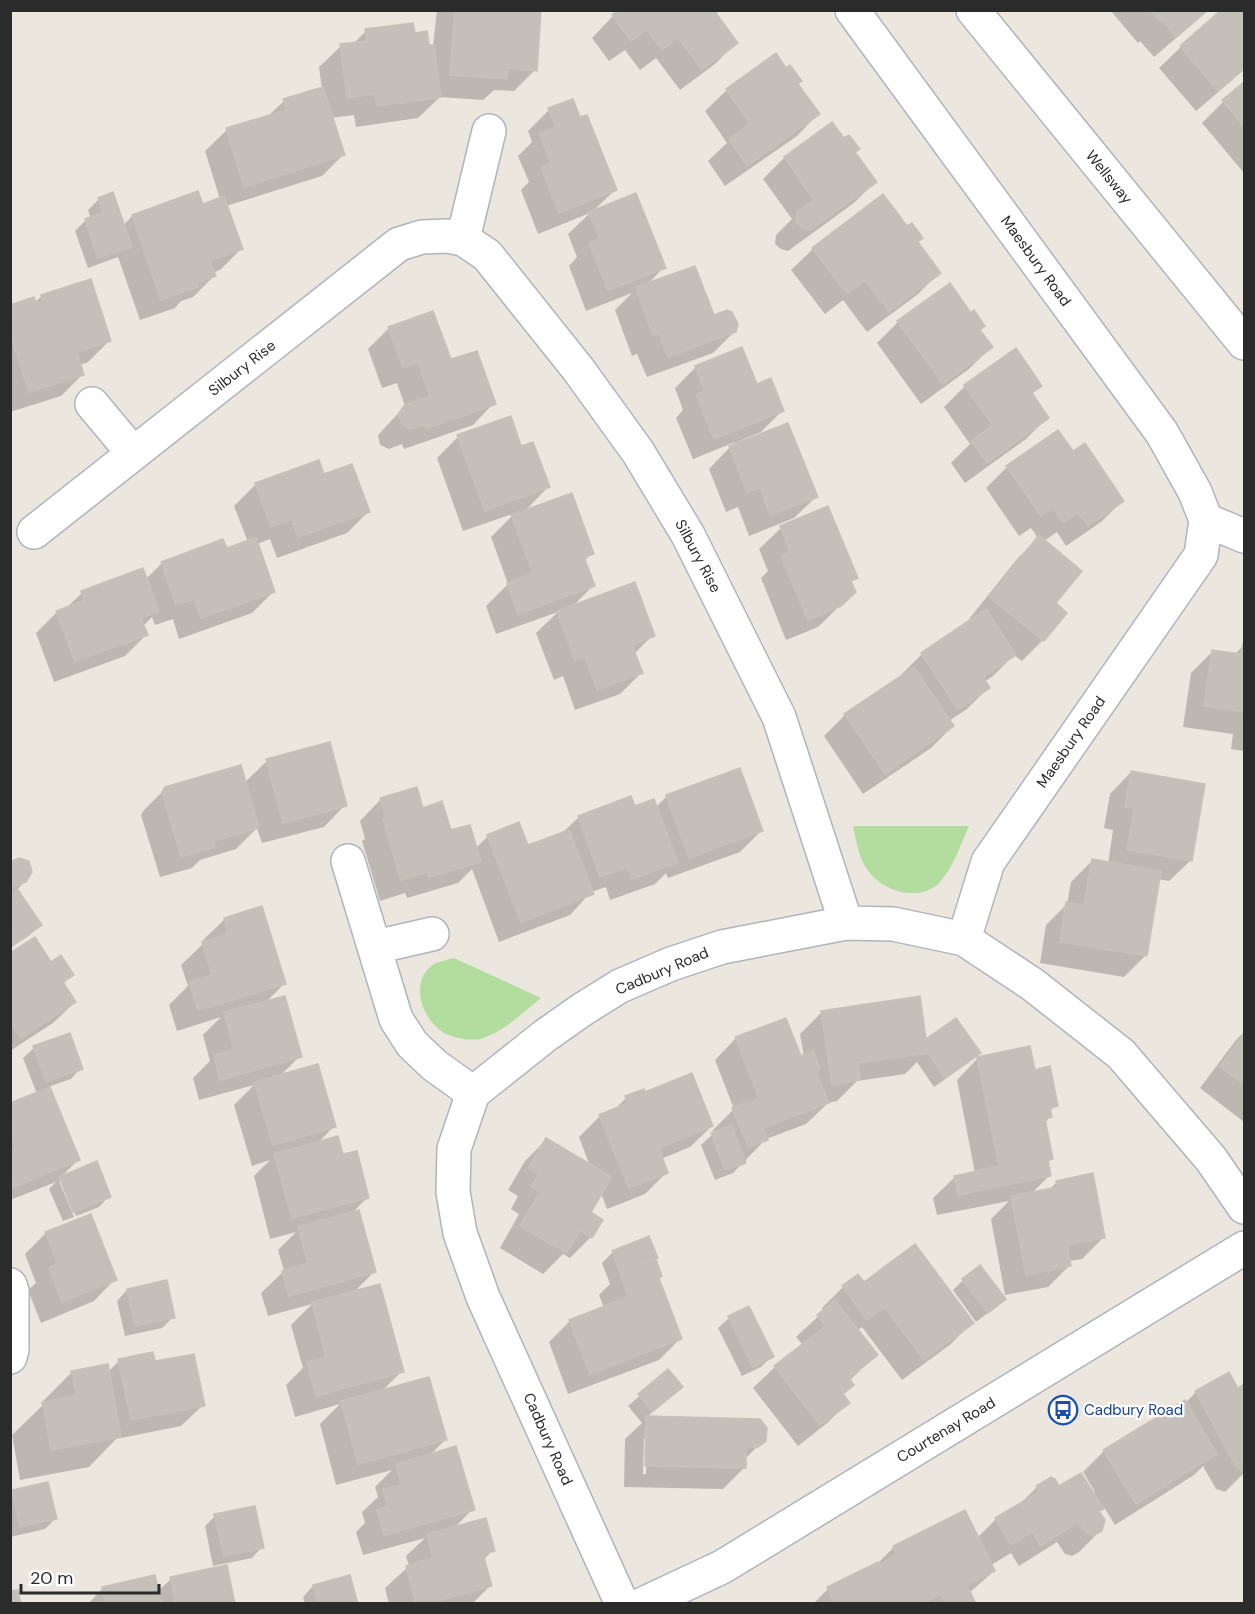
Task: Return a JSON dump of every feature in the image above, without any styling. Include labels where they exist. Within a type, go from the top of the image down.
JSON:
[{"type":"street","name":"Maesbury Road","points":[[852,10],[1162,433],[1195,492],[1206,520],[1201,555],[988,862],[964,939]]},
{"type":"street","name":"Wellsway","points":[[973,10],[1245,343]]},
{"type":"street","points":[[463,239],[489,131]]},
{"type":"street","name":"Silbury Rise","points":[[34,532],[399,244],[422,237],[447,236],[463,239],[487,255],[578,369],[638,452],[688,536],[779,717],[846,923]]},
{"type":"street","points":[[92,404],[133,453]]},
{"type":"street","points":[[1206,520],[1245,536]]},
{"type":"street","points":[[348,861],[396,1019],[412,1044],[434,1065],[473,1093]]},
{"type":"street","name":"Cadbury Road","points":[[622,1604],[483,1297],[460,1233],[453,1192],[454,1149],[473,1093],[583,1009],[620,986],[671,964],[722,947],[846,923],[893,924],[964,939],[1032,984],[1121,1054],[1211,1159],[1245,1207]]},
{"type":"street","points":[[375,947],[432,934]]},
{"type":"street","name":"Courtenay Road","points":[[643,1604],[722,1567],[1245,1248]]},
{"type":"street","points":[[10,1286],[12,1292],[12,1350],[10,1357]]},
{"type":"green space","points":[[853,826],[969,826],[953,863],[939,883],[931,889],[911,893],[891,888],[873,877],[861,859]]},
{"type":"green space","points":[[454,958],[541,998],[512,1022],[488,1036],[470,1040],[449,1035],[440,1030],[427,1015],[420,996],[420,987],[422,978],[436,963]]},
{"type":"building","points":[[455,10],[541,10],[537,71],[508,68],[506,79],[450,75]]},
{"type":"building","points":[[618,10],[719,10],[716,13],[738,43],[702,70],[678,38],[662,50],[647,30],[631,41],[612,15]]},
{"type":"building","points":[[1150,10],[1208,10],[1176,37]]},
{"type":"building","points":[[1221,10],[1244,10],[1244,69],[1218,91],[1180,46]]},
{"type":"building","points":[[413,23],[415,33],[427,31],[429,45],[434,45],[441,97],[377,106],[375,94],[347,98],[340,44],[367,41],[365,29]]},
{"type":"building","points":[[776,53],[786,68],[790,65],[802,81],[798,84],[820,114],[747,166],[729,139],[750,124],[726,89]]},
{"type":"building","points":[[1244,82],[1244,127],[1222,100]]},
{"type":"building","points":[[323,87],[345,155],[244,187],[226,128],[287,110],[283,99]]},
{"type":"building","points":[[573,99],[580,117],[587,115],[617,190],[559,213],[541,167],[551,163],[539,133],[556,127],[548,108]]},
{"type":"building","points":[[832,122],[844,138],[849,135],[860,149],[855,152],[877,182],[810,230],[802,228],[796,222],[797,212],[814,200],[784,157]]},
{"type":"building","points":[[198,191],[203,204],[224,196],[243,249],[210,261],[216,276],[196,283],[198,287],[161,300],[132,215]]},
{"type":"building","points":[[113,192],[132,247],[98,258],[85,219],[103,213],[98,198]]},
{"type":"building","points":[[636,193],[666,268],[608,290],[589,243],[600,239],[589,212]]},
{"type":"building","points":[[883,194],[907,226],[912,223],[923,238],[918,242],[941,273],[889,312],[865,280],[847,294],[812,248]]},
{"type":"building","points":[[695,266],[714,315],[727,310],[732,312],[738,324],[736,332],[668,357],[659,333],[653,336],[636,287]]},
{"type":"building","points":[[91,279],[111,341],[77,352],[84,375],[29,392],[10,334],[10,314],[12,313],[10,305],[34,297],[36,303],[43,301],[41,295]]},
{"type":"building","points":[[950,283],[971,313],[974,310],[985,326],[980,330],[993,347],[943,384],[897,321]]},
{"type":"building","points":[[433,311],[451,359],[477,351],[496,404],[426,429],[424,424],[411,429],[401,424],[399,413],[405,405],[430,396],[418,362],[403,368],[388,327]]},
{"type":"building","points":[[742,347],[757,384],[771,378],[784,411],[714,439],[696,395],[705,391],[695,366]]},
{"type":"building","points":[[1016,348],[1042,386],[1032,393],[1049,418],[987,463],[971,441],[993,425],[964,385]]},
{"type":"building","points":[[511,416],[521,446],[533,442],[550,487],[485,511],[457,435]]},
{"type":"building","points":[[788,423],[818,497],[770,515],[760,487],[747,492],[729,446]]},
{"type":"building","points":[[1058,430],[1073,451],[1085,443],[1124,501],[1088,526],[1078,512],[1063,523],[1053,508],[1041,516],[1006,466]]},
{"type":"building","points":[[319,460],[324,474],[352,464],[370,512],[298,537],[292,519],[271,527],[255,483]]},
{"type":"building","points":[[572,493],[594,554],[584,557],[595,586],[518,614],[507,583],[533,573],[511,515]]},
{"type":"building","points":[[828,506],[858,578],[851,581],[856,592],[841,606],[808,620],[781,556],[790,552],[780,526]]},
{"type":"building","points":[[1039,535],[1082,571],[1056,603],[1067,613],[1044,641],[989,597]]},
{"type":"building","points":[[256,537],[275,592],[201,618],[194,599],[176,605],[161,562],[223,539],[227,548]]},
{"type":"building","points":[[143,568],[159,611],[141,618],[148,635],[75,661],[56,611],[84,601],[81,591]]},
{"type":"building","points":[[635,582],[655,636],[632,645],[643,673],[597,690],[585,656],[575,660],[557,611]]},
{"type":"building","points":[[986,609],[1016,655],[983,677],[990,688],[958,710],[921,653]]},
{"type":"building","points":[[1243,644],[1244,712],[1204,706],[1212,650],[1241,654]]},
{"type":"building","points":[[914,667],[954,726],[885,774],[844,714]]},
{"type":"building","points":[[330,742],[347,806],[283,823],[266,759]]},
{"type":"building","points":[[241,765],[259,828],[214,841],[215,847],[181,857],[162,792],[165,787]]},
{"type":"building","points":[[740,768],[763,831],[689,858],[666,795]]},
{"type":"building","points":[[1131,771],[1205,784],[1192,861],[1127,850],[1134,808],[1125,807]]},
{"type":"building","points":[[417,787],[423,808],[442,801],[451,830],[470,825],[481,862],[429,877],[427,872],[401,880],[383,819],[386,817],[380,798]]},
{"type":"building","points":[[631,796],[635,806],[654,799],[678,863],[632,879],[627,867],[600,877],[578,816]]},
{"type":"building","points":[[519,822],[528,845],[569,830],[594,894],[521,922],[487,835]]},
{"type":"building","points":[[19,858],[29,861],[32,872],[26,882],[10,888],[10,862]]},
{"type":"building","points":[[1092,859],[1161,871],[1147,956],[1060,942],[1066,902],[1084,905]]},
{"type":"building","points":[[18,890],[42,925],[12,946],[10,895]]},
{"type":"building","points":[[262,906],[286,984],[198,1010],[189,982],[212,975],[202,942],[228,934],[224,918]]},
{"type":"building","points":[[35,937],[51,962],[61,955],[74,975],[63,982],[76,1002],[21,1038],[10,1022],[10,953]]},
{"type":"building","points":[[285,996],[302,1057],[220,1080],[214,1055],[234,1050],[224,1012]]},
{"type":"building","points":[[920,996],[928,1053],[858,1063],[860,1080],[832,1085],[821,1011]]},
{"type":"building","points":[[786,1018],[801,1056],[813,1051],[820,1069],[816,1071],[829,1103],[763,1128],[768,1140],[748,1147],[732,1108],[759,1098],[735,1037]]},
{"type":"building","points":[[956,1018],[981,1053],[945,1078],[928,1053],[926,1039]]},
{"type":"building","points":[[70,1033],[83,1069],[46,1082],[33,1046]]},
{"type":"building","points":[[1244,1034],[1244,1085],[1220,1066]]},
{"type":"building","points":[[1030,1046],[1035,1070],[1050,1066],[1058,1106],[1050,1108],[1052,1117],[1045,1119],[1053,1159],[1048,1160],[1051,1176],[958,1195],[954,1176],[999,1166],[977,1057]]},
{"type":"building","points":[[318,1064],[336,1127],[273,1145],[254,1082]]},
{"type":"building","points":[[692,1073],[713,1126],[659,1148],[668,1173],[629,1188],[599,1115],[628,1103],[625,1096],[644,1089],[645,1092]]},
{"type":"building","points":[[50,1087],[80,1160],[12,1188],[10,1150],[16,1148],[10,1135],[14,1131],[10,1122],[10,1103]]},
{"type":"building","points":[[732,1125],[746,1163],[725,1170],[711,1133]]},
{"type":"building","points":[[338,1136],[343,1154],[357,1151],[369,1198],[292,1218],[274,1154]]},
{"type":"building","points":[[546,1138],[612,1177],[591,1212],[603,1220],[592,1238],[580,1230],[566,1253],[520,1226],[540,1192],[531,1187],[539,1174],[528,1168]]},
{"type":"building","points":[[97,1161],[111,1197],[73,1212],[59,1177]]},
{"type":"building","points":[[1093,1173],[1105,1238],[1067,1245],[1071,1266],[1026,1275],[1011,1196],[1058,1187],[1056,1181]]},
{"type":"building","points":[[359,1210],[376,1272],[289,1296],[282,1271],[308,1263],[298,1227]]},
{"type":"building","points":[[91,1214],[117,1280],[62,1302],[49,1268],[58,1264],[45,1232]]},
{"type":"building","points":[[649,1236],[658,1258],[620,1272],[612,1251]]},
{"type":"building","points":[[915,1244],[974,1323],[924,1360],[884,1307],[867,1320],[842,1286],[858,1274],[864,1282]]},
{"type":"building","points":[[656,1259],[662,1276],[659,1278],[682,1339],[590,1374],[569,1320],[628,1297],[620,1272]]},
{"type":"building","points":[[980,1265],[1006,1299],[988,1313],[962,1279]]},
{"type":"building","points":[[167,1280],[175,1318],[135,1326],[127,1289]]},
{"type":"building","points":[[380,1284],[404,1372],[316,1396],[307,1362],[326,1357],[312,1302]]},
{"type":"building","points":[[835,1300],[878,1355],[849,1378],[854,1385],[843,1394],[850,1403],[820,1425],[774,1366],[826,1326],[817,1315]]},
{"type":"building","points":[[749,1306],[774,1357],[753,1367],[728,1316]]},
{"type":"building","points":[[153,1352],[155,1361],[194,1354],[205,1406],[131,1420],[118,1359]]},
{"type":"building","points":[[108,1364],[121,1437],[51,1450],[43,1402],[77,1395],[71,1371]]},
{"type":"building","points":[[668,1369],[683,1387],[652,1412],[638,1394]]},
{"type":"building","points":[[1229,1372],[1238,1388],[1244,1384],[1244,1471],[1237,1468],[1195,1391]]},
{"type":"building","points":[[429,1377],[447,1440],[358,1464],[341,1401]]},
{"type":"building","points":[[1185,1400],[1217,1454],[1136,1504],[1103,1450]]},
{"type":"building","points":[[646,1416],[760,1419],[767,1428],[766,1441],[758,1447],[746,1447],[746,1468],[645,1466]]},
{"type":"building","points":[[456,1446],[475,1510],[384,1535],[377,1510],[388,1506],[383,1489],[401,1485],[396,1464]]},
{"type":"building","points":[[1081,1473],[1104,1509],[1099,1511],[1105,1520],[1102,1531],[1094,1535],[1086,1533],[1079,1522],[1040,1546],[1033,1532],[1011,1545],[995,1518],[1039,1492],[1036,1486],[1051,1477],[1059,1486]]},
{"type":"building","points":[[48,1482],[57,1519],[20,1527],[12,1490]]},
{"type":"building","points":[[255,1506],[264,1548],[224,1556],[214,1514]]},
{"type":"building","points":[[965,1510],[995,1571],[967,1585],[976,1604],[946,1604],[941,1594],[922,1604],[919,1604],[917,1600],[911,1604],[899,1604],[879,1564],[897,1555],[893,1546]]},
{"type":"building","points":[[486,1518],[495,1551],[483,1554],[492,1586],[426,1604],[416,1604],[406,1566],[433,1558],[427,1534]]},
{"type":"building","points":[[878,1562],[899,1604],[835,1604],[827,1587]]},
{"type":"building","points":[[227,1565],[235,1604],[176,1604],[170,1577]]},
{"type":"building","points":[[155,1575],[161,1604],[105,1604],[102,1587]]},
{"type":"building","points":[[350,1575],[358,1604],[318,1604],[313,1585]]},
{"type":"building","points":[[18,1590],[21,1604],[10,1604],[10,1591]]},
{"type":"place","name":"Cadbury Road","points":[[1063,1410]]}]
